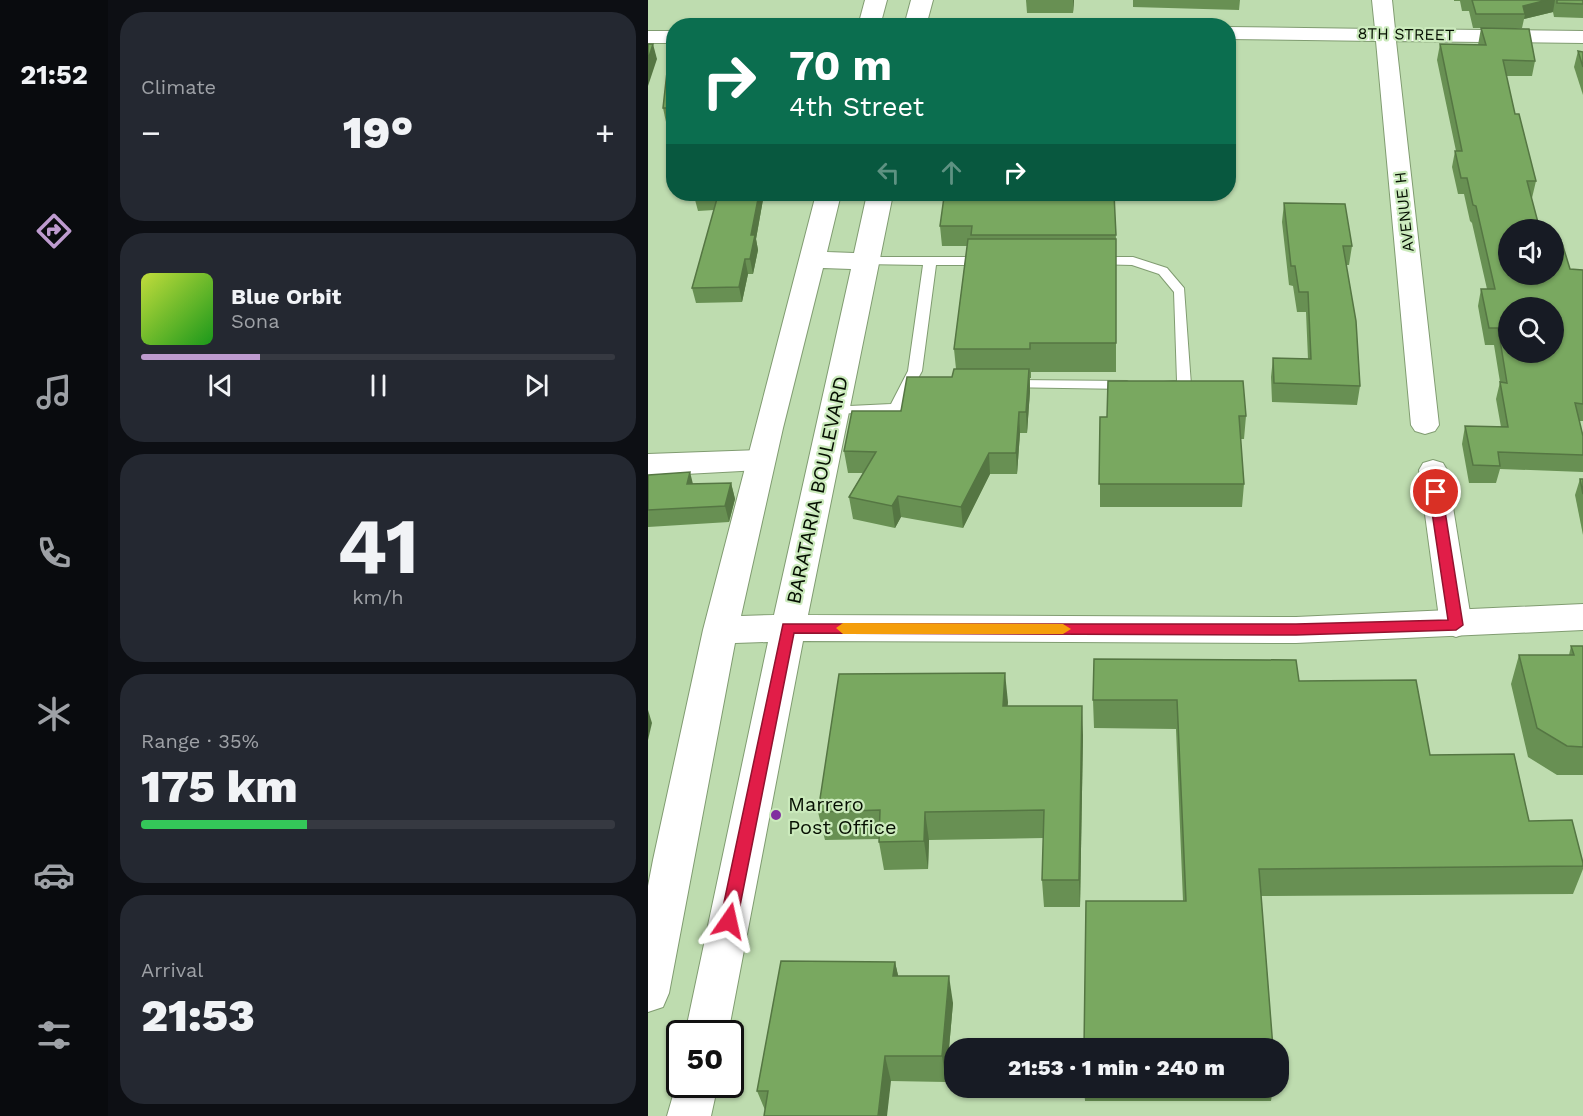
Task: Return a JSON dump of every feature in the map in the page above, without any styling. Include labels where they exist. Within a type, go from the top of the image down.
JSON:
[{"type":"main road","points":[[871,18],[876,0]]},
{"type":"main road","points":[[917,18],[922,0]]},
{"type":"main road","points":[[648,993],[683,799],[720,630],[760,460],[826,201]]},
{"type":"main road","name":"BARATARIA BOULEVARD","points":[[709,1020],[788,628],[879,201]]},
{"type":"main road","points":[[811,260],[866,261]]},
{"type":"main road","points":[[648,465],[760,460]]},
{"type":"main road","points":[[720,630],[788,628],[1296,630],[1456,625],[1583,617]]},
{"type":"main road","points":[[689,1116],[693,1098]]},
{"type":"street","name":"AVENUE H","points":[[1382,0],[1425,425]]},
{"type":"street","name":"8TH STREET","points":[[1236,33],[1583,37]]},
{"type":"street","points":[[648,37],[666,37]]},
{"type":"street","points":[[1433,470],[1456,625]]},
{"type":"lane","points":[[866,261],[998,261]]},
{"type":"lane","points":[[834,410],[895,408],[914,384],[930,261]]},
{"type":"lane","points":[[1081,261],[1133,261],[1163,271],[1180,291],[1184,385],[1161,385]]},
{"type":"lane","points":[[997,384],[1137,385]]},
{"type":"building","points":[[1472,0],[1547,0],[1523,6],[1525,14],[1476,14]]},
{"type":"building","points":[[1557,0],[1583,0],[1583,4],[1557,3]]},
{"type":"building","points":[[1481,28],[1529,29],[1535,61],[1503,60],[1515,114],[1519,114],[1536,181],[1527,181],[1537,219],[1498,219],[1498,285],[1564,285],[1564,250],[1570,269],[1583,270],[1583,404],[1575,403],[1583,436],[1583,455],[1498,452],[1500,466],[1473,465],[1465,426],[1508,427],[1500,382],[1507,383],[1504,363],[1564,363],[1564,297],[1498,297],[1498,328],[1489,328],[1481,289],[1495,289],[1476,206],[1473,205],[1467,178],[1461,178],[1455,151],[1462,151],[1440,44],[1486,45]]},
{"type":"building","points":[[648,44],[653,44],[648,60]]},
{"type":"building","points":[[1578,51],[1583,52],[1583,67]]},
{"type":"building","points":[[666,81],[666,108],[663,108]]},
{"type":"building","points":[[716,201],[758,201],[751,235],[755,235],[750,259],[745,259],[739,287],[692,288]]},
{"type":"building","points":[[943,201],[1114,201],[1116,235],[971,235],[972,226],[940,226]]},
{"type":"building","points":[[1284,203],[1345,204],[1352,246],[1343,246],[1356,321],[1360,386],[1274,383],[1273,358],[1311,359],[1308,292],[1299,292],[1295,266],[1291,266]]},
{"type":"building","points":[[968,239],[1116,239],[1116,343],[1030,343],[1030,349],[954,349]]},
{"type":"building","points":[[954,369],[1029,369],[1026,412],[1019,412],[1016,453],[989,453],[961,507],[898,496],[892,506],[849,497],[876,452],[844,451],[852,411],[901,411],[907,377],[952,377]]},
{"type":"building","points":[[1108,381],[1243,381],[1246,416],[1239,416],[1244,484],[1099,484],[1100,417],[1107,417]]},
{"type":"building","points":[[690,472],[687,484],[731,483],[725,506],[648,510],[648,475]]},
{"type":"building","points":[[1571,646],[1583,646],[1583,747],[1567,746],[1537,728],[1519,655],[1574,655]]},
{"type":"building","points":[[1094,659],[1296,660],[1299,681],[1416,680],[1430,755],[1514,754],[1529,821],[1572,820],[1583,866],[1259,869],[1272,1038],[1084,1038],[1086,901],[1186,901],[1177,700],[1093,700]]},
{"type":"building","points":[[1005,673],[1003,706],[1082,706],[1079,880],[1042,880],[1044,810],[925,812],[924,841],[879,842],[880,810],[818,812],[839,674]]},
{"type":"building","points":[[781,961],[895,962],[893,976],[949,976],[942,1056],[885,1056],[878,1116],[764,1116],[768,1091],[757,1091]]},
{"type":"slow traffic","points":[[843,628],[1063,629]]},
{"type":"place","name":"Marrero Post Office","points":[[776,815]]},
{"type":"route","points":[[729,921],[788,628],[1296,630],[1456,625],[1436,492]]}]
